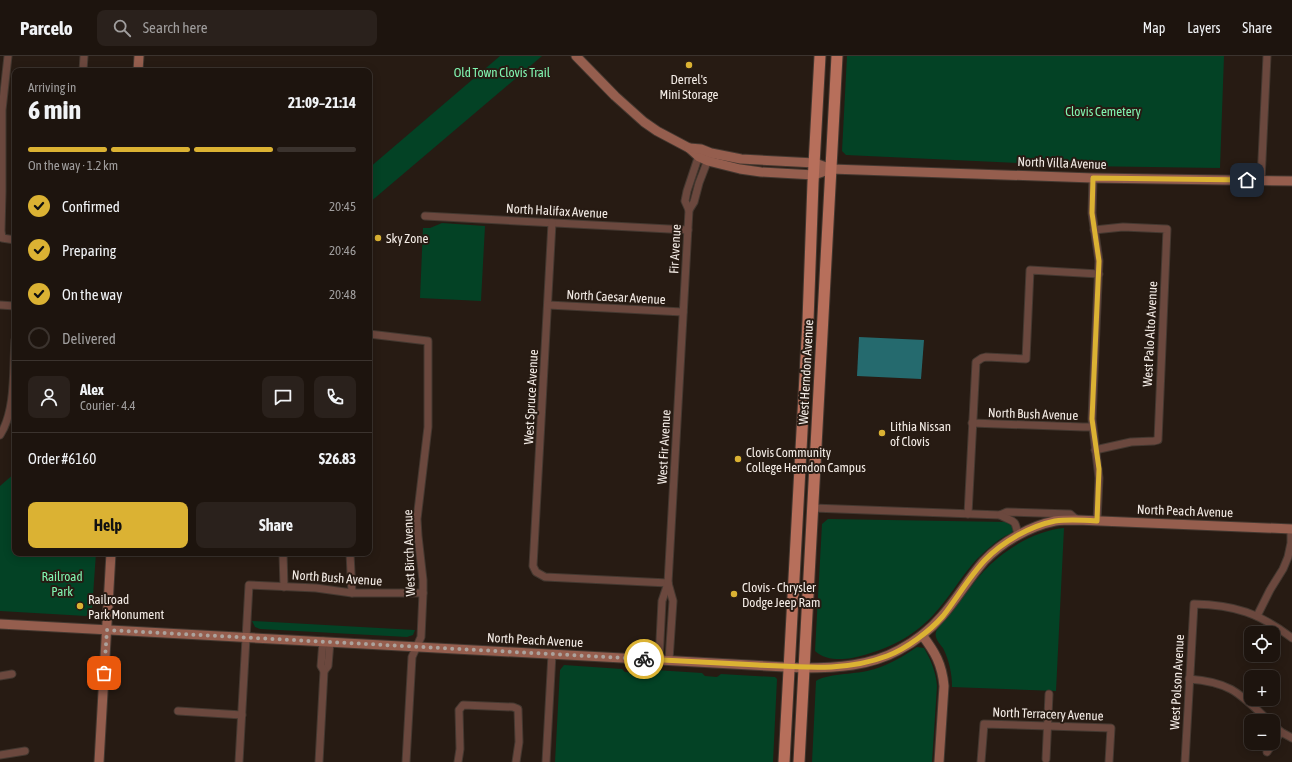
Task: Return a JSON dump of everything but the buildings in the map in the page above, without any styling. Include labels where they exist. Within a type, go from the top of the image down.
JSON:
[{"type":"main road","name":"West Herndon Avenue","points":[[784,762],[805,376],[820,56]]},
{"type":"main road","name":"West Herndon Avenue","points":[[799,762],[837,56]]},
{"type":"main road","points":[[805,376],[809,420],[805,502],[807,506],[813,508]]},
{"type":"street","points":[[8,56],[1,110],[1,231],[2,238],[12,240]]},
{"type":"street","points":[[82,68],[84,56]]},
{"type":"street","points":[[138,68],[139,56]]},
{"type":"street","name":"North Villa Avenue","points":[[576,56],[615,96],[644,122],[663,135],[689,148],[740,169],[761,172],[814,175],[831,169],[1093,178],[1292,181]]},
{"type":"street","points":[[1261,180],[1267,56]]},
{"type":"street","name":"Fir Avenue","points":[[684,312],[689,210],[685,201],[686,191],[700,153]]},
{"type":"street","name":"North Villa Avenue","points":[[709,157],[815,162],[831,169]]},
{"type":"street","name":"Fir Avenue","points":[[689,210],[694,202],[699,183],[709,157]]},
{"type":"street","points":[[1093,178],[1092,197],[1094,230],[1099,261],[1092,427],[1099,478],[1097,521]]},
{"type":"street","name":"North Halifax Avenue","points":[[425,216],[688,230]]},
{"type":"street","name":"West Spruce Avenue","points":[[552,222],[532,564],[536,572],[545,577],[668,583]]},
{"type":"street","name":"West Palo Alto Avenue","points":[[1094,230],[1123,227],[1167,228],[1158,440],[1131,442],[1095,450]]},
{"type":"street","points":[[968,514],[972,423],[976,365],[978,360],[986,357],[1026,359],[1030,270],[1099,274]]},
{"type":"street","points":[[0,305],[12,306]]},
{"type":"street","name":"North Caesar Avenue","points":[[548,305],[684,312]]},
{"type":"street","name":"West Fir Avenue","points":[[659,660],[662,601],[668,583],[684,312]]},
{"type":"street","name":"West Birch Avenue","points":[[372,334],[428,341],[428,427],[417,519],[423,580],[421,637],[412,657],[406,762]]},
{"type":"street","points":[[0,435],[8,418],[12,395]]},
{"type":"street","name":"North Bush Avenue","points":[[972,423],[1083,428],[1092,427]]},
{"type":"street","name":"North Peach Avenue","points":[[813,508],[1000,515],[1007,512],[1070,514],[1076,520]]},
{"type":"street","points":[[1000,515],[1014,520],[1018,536]]},
{"type":"street","name":"North Peach Avenue","points":[[0,624],[804,668],[840,667],[874,660],[900,650],[922,635],[942,617],[985,560],[1001,546],[1037,526],[1056,521],[1076,520],[1292,529]]},
{"type":"street","points":[[1292,529],[1288,557],[1257,616],[1268,621],[1292,638]]},
{"type":"street","points":[[99,762],[111,556]]},
{"type":"street","points":[[283,556],[284,587]]},
{"type":"street","points":[[350,556],[352,593]]},
{"type":"street","name":"West Fir Avenue","points":[[668,583],[673,601],[669,660]]},
{"type":"street","name":"North Bush Avenue","points":[[246,637],[249,585],[352,593],[423,594]]},
{"type":"street","name":"West Polson Avenue","points":[[1185,762],[1194,604],[1215,604],[1230,607],[1257,616]]},
{"type":"street","points":[[922,635],[938,659],[943,677],[944,686],[939,762]]},
{"type":"street","points":[[239,762],[246,637]]},
{"type":"street","points":[[319,762],[324,671],[328,666],[326,642]]},
{"type":"street","points":[[546,762],[552,654]]},
{"type":"street","points":[[0,676],[12,674]]},
{"type":"street","points":[[1190,679],[1206,680],[1226,686],[1236,692],[1261,714]]},
{"type":"street","points":[[1046,759],[1049,694]]},
{"type":"street","points":[[458,762],[460,749],[459,710],[463,705],[513,707],[518,709],[519,742],[516,762]]},
{"type":"street","points":[[178,711],[242,715]]},
{"type":"street","name":"North Terracery Avenue","points":[[981,762],[984,724],[1111,728],[1109,762]]},
{"type":"street","points":[[1267,752],[1281,732],[1292,738]]},
{"type":"street","points":[[0,755],[25,751]]},
{"type":"green space","name":"Old Town Clovis Trail","points":[[500,56],[542,56],[372,200],[372,165]]},
{"type":"green space","name":"Clovis Cemetery","points":[[847,56],[1224,56],[1220,168],[1080,166],[846,155],[842,151]]},
{"type":"green space","points":[[442,223],[485,226],[481,301],[420,298],[423,228],[430,228]]},
{"type":"green space","name":"Railroad Park","points":[[12,476],[12,556],[96,556],[92,610],[86,616],[0,611],[0,486]]},
{"type":"green space","points":[[828,519],[1008,522],[1012,525],[1013,531],[987,549],[977,559],[945,601],[922,626],[912,634],[878,651],[852,658],[837,659],[827,658],[815,651],[822,524]]},
{"type":"green space","points":[[1064,528],[1056,691],[952,687],[951,672],[948,662],[943,648],[936,636],[936,632],[939,627],[971,586],[1000,556],[1030,537]]},
{"type":"green space","points":[[252,621],[415,630],[413,635],[407,637],[260,629],[255,627]]},
{"type":"green space","points":[[917,647],[924,648],[936,676],[937,686],[932,762],[812,762],[816,681],[826,677],[862,672],[881,667],[900,658]]},
{"type":"green space","points":[[564,665],[622,669],[625,672],[637,673],[640,669],[702,673],[705,676],[717,677],[721,674],[775,677],[777,679],[773,762],[555,762],[560,670]]},
{"type":"water","points":[[859,337],[924,340],[921,379],[857,376]]},
{"type":"way so far","points":[[104,673],[107,630],[644,659]]},
{"type":"place","name":"Derrel's Mini Storage","points":[[689,65]]},
{"type":"place","name":"Sky Zone","points":[[378,238]]},
{"type":"place","name":"Lithia Nissan of Clovis","points":[[882,433]]},
{"type":"place","name":"Clovis Community College Herndon Campus","points":[[738,459]]},
{"type":"place","name":"Clovis - Chrysler Dodge Jeep Ram","points":[[734,594]]},
{"type":"place","name":"Railroad Park Monument","points":[[80,606]]},
{"type":"route","points":[[644,659],[804,668],[840,667],[874,660],[900,650],[922,635],[942,617],[985,560],[1001,546],[1037,526],[1056,521],[1097,521],[1099,469],[1092,419],[1099,261],[1092,213],[1093,178],[1247,180]]}]
